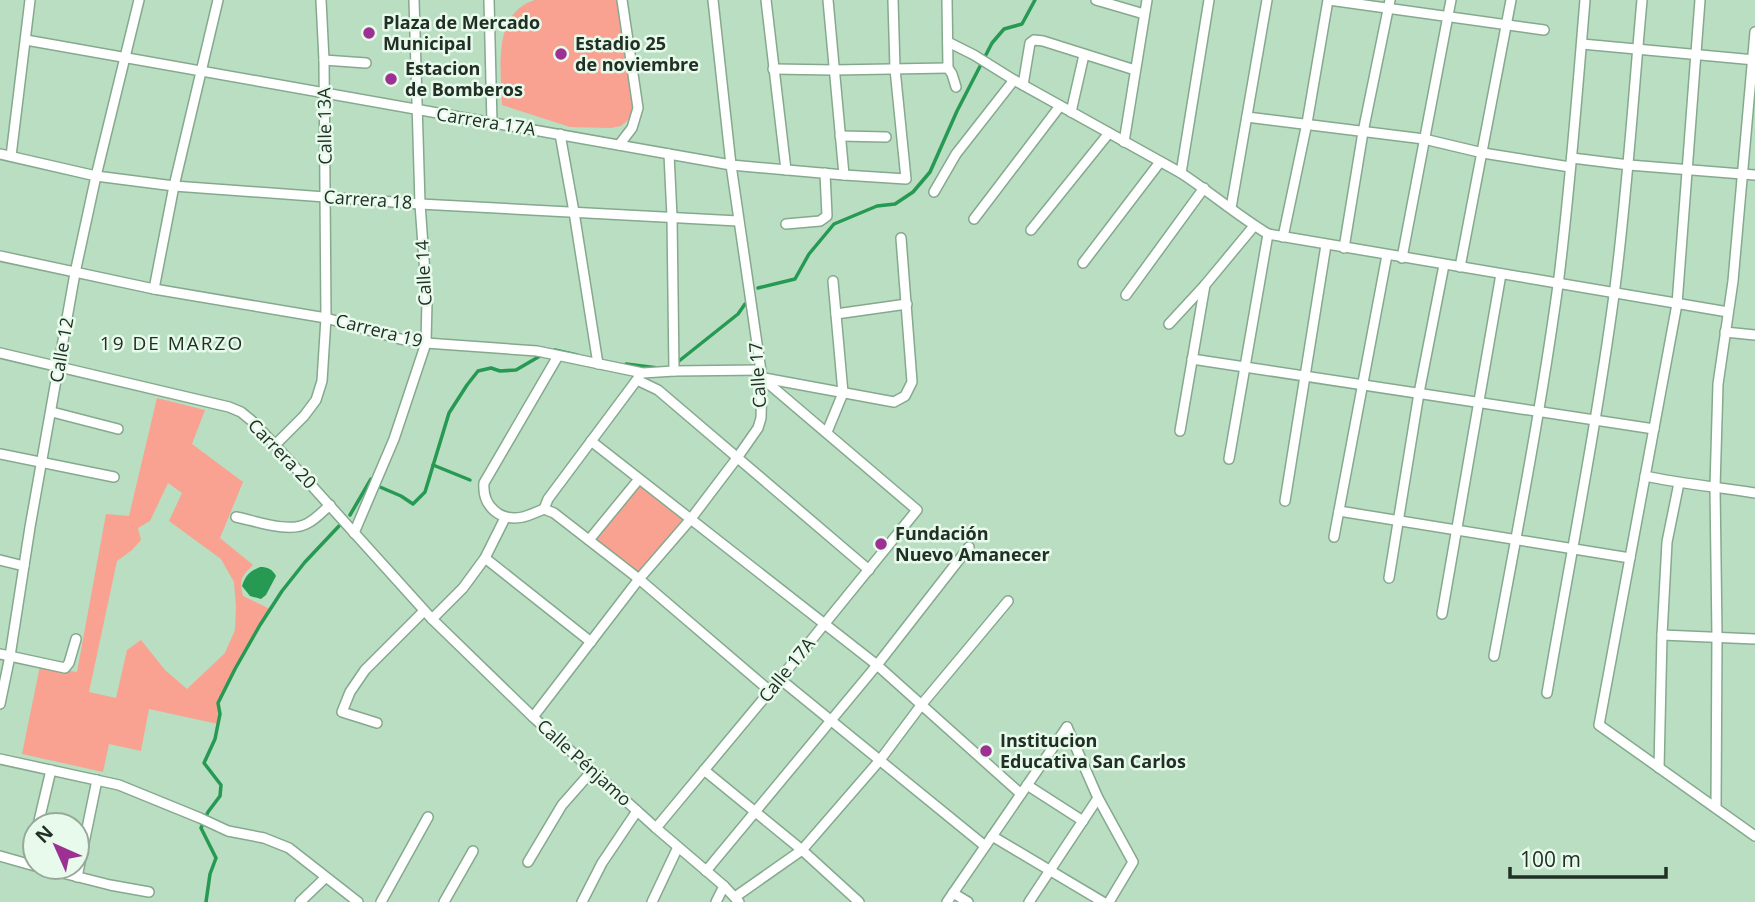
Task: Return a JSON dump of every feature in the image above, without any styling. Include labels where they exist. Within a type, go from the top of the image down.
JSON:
[{"type":"street","points":[[11,156],[30,0]]},
{"type":"street","name":"Calle 12","points":[[0,704],[5,655],[24,566],[75,272],[139,0]]},
{"type":"street","points":[[154,289],[174,186],[218,0]]},
{"type":"street","name":"Calle 13A","points":[[275,445],[316,400],[322,381],[327,318],[321,0]]},
{"type":"street","name":"Calle 14","points":[[354,533],[394,439],[426,343],[427,301],[420,204],[414,0]]},
{"type":"street","points":[[489,0],[492,123]]},
{"type":"street","points":[[619,145],[632,128],[638,108],[622,0]]},
{"type":"street","name":"Calle 17","points":[[533,717],[639,579],[690,520],[758,428],[761,418],[761,374],[738,221],[713,0]]},
{"type":"street","points":[[766,0],[786,170]]},
{"type":"street","points":[[828,0],[844,175]]},
{"type":"street","points":[[893,0],[895,69]]},
{"type":"street","points":[[947,0],[948,68],[956,87]]},
{"type":"street","points":[[1096,0],[1144,14]]},
{"type":"street","points":[[1124,142],[1147,0]]},
{"type":"street","points":[[1181,173],[1209,0]]},
{"type":"street","points":[[1231,208],[1267,0]]},
{"type":"street","points":[[1283,237],[1329,0],[1390,4],[1447,17],[1544,30]]},
{"type":"street","points":[[1402,258],[1451,0]]},
{"type":"street","points":[[1460,267],[1511,0]]},
{"type":"street","points":[[1494,656],[1558,284],[1585,0]]},
{"type":"street","points":[[1547,693],[1596,420],[1614,293],[1629,165],[1642,0]]},
{"type":"street","points":[[1700,0],[1677,304],[1599,725],[1755,836]]},
{"type":"street","points":[[1344,248],[1363,132],[1390,4]]},
{"type":"street","points":[[1716,808],[1715,487],[1718,384],[1743,174],[1755,32]]},
{"type":"street","name":"Carrera 17A","points":[[26,40],[731,165],[906,179],[895,69]]},
{"type":"street","points":[[1023,85],[1030,43],[1034,40],[1135,70]]},
{"type":"street","points":[[948,42],[1181,173],[1268,234],[1728,312]]},
{"type":"street","points":[[1582,44],[1754,60]]},
{"type":"street","points":[[1071,112],[1084,55]]},
{"type":"street","points":[[324,60],[366,63]]},
{"type":"street","points":[[774,69],[948,68]]},
{"type":"street","points":[[934,192],[957,154],[1014,80]]},
{"type":"street","points":[[974,219],[1060,106]]},
{"type":"street","points":[[1247,117],[1424,139],[1483,153],[1755,175]]},
{"type":"street","points":[[1031,230],[1109,133]]},
{"type":"street","points":[[560,134],[598,364]]},
{"type":"street","points":[[840,136],[886,137]]},
{"type":"street","name":"Carrera 18","points":[[0,154],[96,176],[174,186],[420,204],[738,221]]},
{"type":"street","points":[[669,154],[674,371]]},
{"type":"street","points":[[1083,263],[1160,162]]},
{"type":"street","points":[[786,224],[820,221],[827,216],[825,173]]},
{"type":"street","points":[[1126,295],[1204,188]]},
{"type":"street","points":[[1169,324],[1254,226]]},
{"type":"street","points":[[1229,459],[1268,234]]},
{"type":"street","points":[[836,314],[907,304],[901,238]]},
{"type":"street","points":[[1285,500],[1326,245]]},
{"type":"street","points":[[1335,537],[1387,255]]},
{"type":"street","name":"Carrera 19","points":[[0,256],[154,289],[327,318],[400,339],[537,351],[598,364],[640,377],[674,371],[761,374],[894,402],[905,396],[912,382],[907,304]]},
{"type":"street","points":[[1389,578],[1419,393],[1444,265]]},
{"type":"street","points":[[1442,614],[1501,274]]},
{"type":"street","points":[[761,374],[827,432],[843,393],[833,281]]},
{"type":"street","points":[[1180,431],[1205,285]]},
{"type":"street","points":[[1725,332],[1755,335]]},
{"type":"street","name":"Carrera 20","points":[[0,353],[241,412],[275,445],[432,620]]},
{"type":"street","points":[[558,356],[484,483],[483,493],[491,507],[505,518],[522,517],[544,509],[554,513],[639,579],[770,691]]},
{"type":"street","points":[[1192,359],[1654,429]]},
{"type":"street","points":[[544,509],[548,499],[640,377],[869,570]]},
{"type":"street","points":[[52,412],[118,429]]},
{"type":"street","name":"Calle 17A","points":[[656,828],[917,510],[827,432]]},
{"type":"street","points":[[591,441],[877,665],[1021,794]]},
{"type":"street","points":[[0,454],[114,477]]},
{"type":"street","points":[[1645,476],[1755,493]]},
{"type":"street","points":[[589,540],[639,479]]},
{"type":"street","points":[[1659,768],[1667,542],[1679,483]]},
{"type":"street","points":[[236,517],[289,528],[306,524],[330,505]]},
{"type":"street","points":[[1339,511],[1630,558]]},
{"type":"street","points":[[432,620],[463,588],[485,558],[505,518]]},
{"type":"street","points":[[706,871],[877,665],[969,547]]},
{"type":"street","points":[[485,558],[591,642]]},
{"type":"street","points":[[0,560],[24,566]]},
{"type":"street","points":[[737,900],[802,850],[880,760],[922,704],[1008,601]]},
{"type":"street","points":[[377,723],[342,712],[350,692],[365,670],[424,611]]},
{"type":"street","name":"Calle Pénjamo","points":[[432,620],[533,717],[737,900]]},
{"type":"street","points":[[1662,635],[1755,639]]},
{"type":"street","points":[[5,655],[65,668],[76,639]]},
{"type":"street","points":[[780,679],[985,846]]},
{"type":"street","points":[[968,902],[950,898],[1067,727],[1098,797],[1133,862],[1109,902]]},
{"type":"street","points":[[0,759],[119,785],[228,831],[264,838],[289,848],[358,902]]},
{"type":"street","points":[[41,811],[51,770]]},
{"type":"street","points":[[704,770],[802,850],[859,902]]},
{"type":"street","points":[[528,862],[562,805],[592,771]]},
{"type":"street","points":[[91,811],[97,780]]},
{"type":"street","points":[[1027,785],[1083,821]]},
{"type":"street","points":[[1029,902],[1098,797]]},
{"type":"street","points":[[582,902],[602,863],[638,811]]},
{"type":"street","points":[[381,902],[428,817]]},
{"type":"street","points":[[992,836],[1103,902]]},
{"type":"street","points":[[652,902],[678,847]]},
{"type":"street","points":[[444,902],[473,851]]},
{"type":"street","points":[[0,856],[21,862]]},
{"type":"street","points":[[300,902],[325,878]]},
{"type":"street","points":[[91,880],[149,892]]},
{"type":"street","points":[[716,902],[724,887]]},
{"type":"shaded area","points":[[535,0],[619,0],[633,107],[630,118],[621,126],[570,127],[502,105],[501,59],[505,29],[521,7]]},
{"type":"shaded area","points":[[157,398],[205,410],[192,444],[243,482],[220,538],[253,565],[242,579],[243,596],[270,609],[235,669],[219,703],[218,724],[149,709],[141,751],[109,744],[103,772],[22,754],[40,666],[77,672],[106,514],[129,516]],"holes":[[[168,483],[182,493],[169,521],[221,559],[234,582],[235,630],[225,653],[187,689],[165,670],[141,640],[127,650],[116,698],[89,692],[117,561],[141,540],[138,528],[150,521]]]},
{"type":"shaded area","points":[[639,483],[683,519],[638,575],[594,539]]},
{"type":"shaded area","points":[[260,567],[270,569],[276,576],[261,599],[250,596],[242,586],[248,574]]},
{"type":"waterway","points":[[758,288],[795,279],[809,254],[834,224],[877,206],[895,204],[913,192],[930,172],[992,43],[1004,29],[1022,24],[1035,0]]},
{"type":"waterway","points":[[679,361],[738,314],[745,304]]},
{"type":"waterway","points":[[555,350],[577,355]]},
{"type":"waterway","points":[[380,487],[413,504],[425,492],[449,413],[478,371],[491,368],[500,371],[516,370],[540,356]]},
{"type":"waterway","points":[[626,364],[658,368]]},
{"type":"waterway","points":[[433,465],[470,480]]},
{"type":"waterway","points":[[350,515],[371,479]]},
{"type":"waterway","points":[[206,902],[210,874],[216,858],[201,828],[208,812],[220,796],[221,785],[204,763],[215,739],[220,714],[218,703],[260,625],[282,591],[339,526]]},
{"type":"place","name":"Plaza de Mercado Municipal","points":[[369,33]]},
{"type":"place","name":"Estadio 25 de noviembre","points":[[561,54]]},
{"type":"place","name":"Estacion de Bomberos","points":[[391,79]]},
{"type":"place","name":"Fundación Nuevo Amanecer","points":[[881,544]]},
{"type":"place","name":"Institucion Educativa San Carlos","points":[[986,751]]},
{"type":"district","name":"19 DE MARZO","points":[[172,343]]}]
